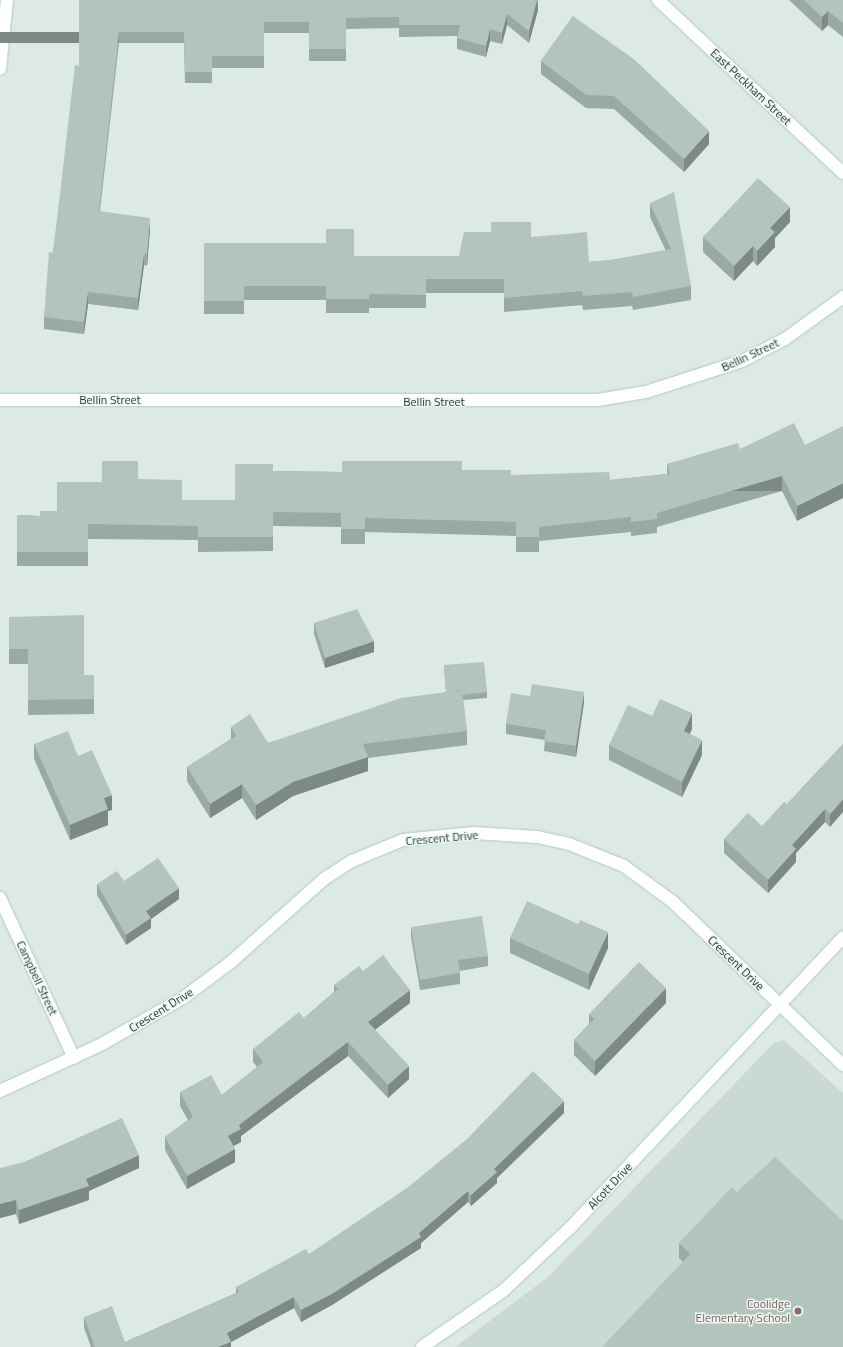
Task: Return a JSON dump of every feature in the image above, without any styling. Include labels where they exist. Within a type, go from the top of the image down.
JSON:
[{"type":"street","points":[[0,69],[7,0]]},
{"type":"street","name":"East Peckham Street","points":[[658,0],[843,173]]},
{"type":"street","name":"Bellin Street","points":[[0,400],[598,400],[653,390],[742,361],[785,339],[843,297]]},
{"type":"street","name":"Crescent Drive","points":[[0,1091],[74,1058],[142,1024],[183,998],[231,962],[324,879],[352,861],[403,840],[474,834],[537,837],[569,844],[624,866],[673,902],[843,1065]]},
{"type":"street","name":"Campbell Street","points":[[0,898],[74,1058]]},
{"type":"street","name":"Alcott Drive","points":[[422,1347],[503,1292],[572,1226],[843,937]]},
{"type":"shaded area","name":"Coolidge Elementary School","points":[[784,1040],[843,1093],[843,1347],[455,1347],[548,1277],[774,1043]]},
{"type":"building","points":[[79,0],[537,0],[529,31],[507,14],[502,33],[490,29],[486,46],[457,38],[460,25],[399,25],[399,17],[346,18],[346,49],[309,49],[309,22],[264,22],[264,56],[212,56],[212,72],[185,72],[184,32],[119,32],[99,211],[150,218],[147,254],[144,254],[138,298],[88,292],[84,322],[44,317],[49,252],[53,253],[75,65],[79,66]]},
{"type":"building","points":[[804,0],[843,0],[843,23],[828,11],[822,17]]},
{"type":"building","points":[[573,16],[635,60],[709,131],[684,159],[614,96],[586,95],[541,61]]},
{"type":"building","points":[[758,178],[790,207],[770,228],[775,232],[757,251],[753,246],[734,266],[703,237]]},
{"type":"building","points":[[674,192],[691,286],[633,297],[632,292],[583,296],[582,291],[504,298],[504,279],[426,279],[426,295],[369,294],[369,299],[326,299],[326,286],[244,286],[244,301],[204,301],[204,243],[326,243],[326,229],[354,229],[354,256],[459,256],[464,232],[491,232],[491,222],[531,222],[531,237],[587,232],[589,262],[611,260],[671,249],[650,203]]},
{"type":"building","points":[[794,423],[805,445],[843,426],[843,483],[797,506],[782,476],[657,513],[657,519],[631,522],[631,517],[539,527],[539,537],[516,537],[516,522],[365,518],[365,529],[341,529],[341,513],[273,512],[273,537],[198,537],[198,526],[88,524],[88,552],[17,552],[17,515],[40,516],[40,511],[57,511],[57,482],[102,482],[102,461],[138,461],[138,479],[182,480],[182,500],[235,500],[235,464],[273,464],[273,471],[342,472],[342,461],[462,461],[462,470],[511,470],[511,475],[609,472],[610,480],[670,474],[667,464],[738,443],[740,449]]},
{"type":"building","points":[[357,609],[374,641],[325,658],[314,623]]},
{"type":"building","points":[[84,615],[84,675],[94,675],[94,699],[28,700],[28,649],[9,649],[9,617]]},
{"type":"building","points":[[484,662],[487,692],[462,695],[462,690],[446,692],[444,665]]},
{"type":"building","points":[[532,684],[584,692],[576,746],[544,741],[546,730],[506,724],[511,693],[530,696]]},
{"type":"building","points":[[462,690],[467,731],[363,744],[368,757],[293,782],[256,805],[242,784],[210,804],[187,767],[236,736],[231,727],[250,714],[268,743],[401,698]]},
{"type":"building","points":[[660,699],[692,713],[684,731],[702,740],[682,782],[609,745],[628,705],[652,716]]},
{"type":"building","points":[[68,731],[78,756],[92,750],[112,795],[104,798],[108,809],[70,825],[34,744]]},
{"type":"building","points":[[843,744],[843,799],[830,814],[825,809],[792,845],[796,849],[768,880],[724,839],[748,813],[762,826],[784,802],[787,804]]},
{"type":"building","points":[[158,858],[179,888],[146,911],[151,918],[126,935],[97,884],[117,871],[124,881]]},
{"type":"building","points":[[527,901],[578,924],[580,920],[608,932],[589,974],[510,938]]},
{"type":"building","points":[[482,916],[488,956],[458,960],[460,973],[420,980],[411,927]]},
{"type":"building","points":[[383,955],[410,990],[368,1022],[409,1066],[388,1085],[348,1042],[239,1125],[241,1129],[228,1136],[235,1149],[187,1176],[165,1137],[193,1117],[180,1092],[211,1075],[222,1095],[263,1062],[253,1049],[299,1012],[304,1018],[338,989],[334,985],[359,966],[363,971]]},
{"type":"building","points":[[639,962],[666,988],[595,1061],[574,1040],[594,1019],[589,1014]]},
{"type":"building","points":[[533,1071],[564,1101],[494,1169],[497,1172],[471,1195],[468,1191],[419,1233],[421,1237],[332,1294],[301,1310],[294,1297],[227,1333],[231,1342],[218,1347],[95,1347],[84,1317],[112,1306],[125,1342],[239,1292],[236,1287],[306,1249],[309,1254],[407,1188],[467,1139]]},
{"type":"building","points":[[122,1118],[139,1155],[86,1179],[89,1186],[19,1210],[16,1200],[0,1204],[0,1168],[24,1162]]},
{"type":"building","points":[[775,1157],[843,1221],[843,1347],[602,1347],[690,1254],[679,1243],[732,1187],[737,1192]]},
{"type":"place","name":"Coolidge Elementary School","points":[[798,1311]]}]
